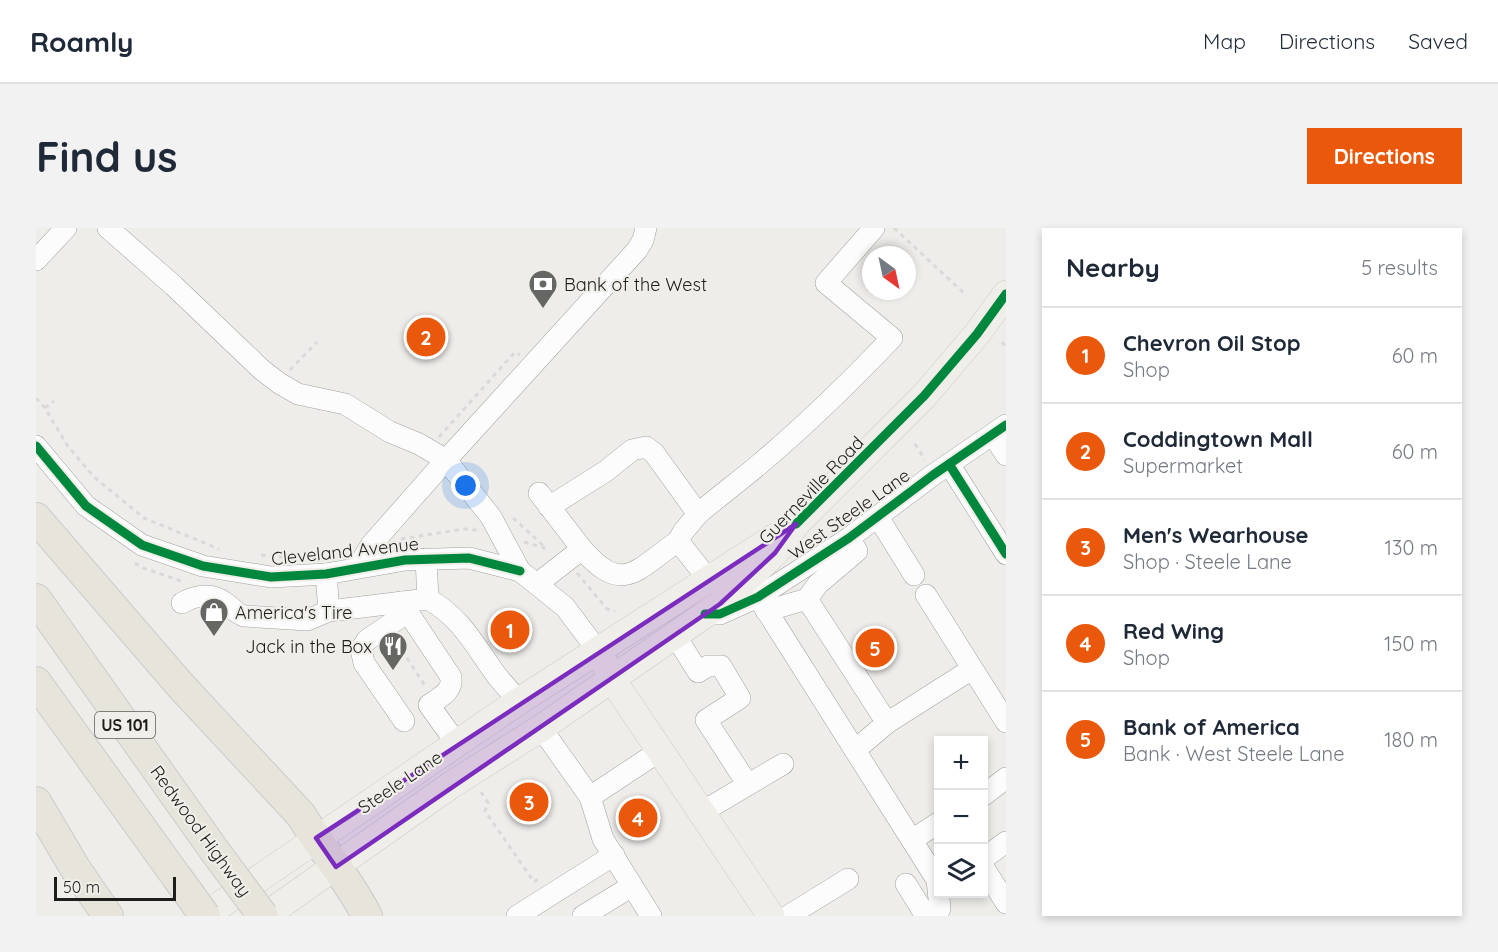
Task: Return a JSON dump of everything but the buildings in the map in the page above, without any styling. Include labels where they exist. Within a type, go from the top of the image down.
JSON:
[{"type":"highway","points":[[36,518],[181,686],[302,815],[355,892],[367,916]]},
{"type":"highway","name":"Redwood Highway","points":[[36,599],[214,850],[264,916]]},
{"type":"highway","name":"US 101","points":[[36,682],[204,916]]},
{"type":"highway","points":[[36,802],[75,868],[108,916]]},
{"type":"main road","name":"Guerneville Road","points":[[612,679],[720,604],[775,553],[796,524],[924,396],[977,334],[1006,294]]},
{"type":"main road","name":"Guerneville Road","points":[[598,651],[796,524]]},
{"type":"main road","name":"Steele Lane","points":[[204,916],[519,701],[598,651]]},
{"type":"main road","name":"Cleveland Avenue","points":[[598,651],[612,679],[771,916]]},
{"type":"main road","name":"Steele Lane","points":[[264,916],[451,785],[541,729],[612,679]]},
{"type":"street","points":[[36,260],[66,228]]},
{"type":"street","points":[[108,228],[174,286],[262,370],[279,382],[298,394],[345,404],[390,432],[419,444],[446,460],[491,517],[520,571]]},
{"type":"street","points":[[358,567],[371,544],[637,250],[644,240],[646,228]]},
{"type":"street","points":[[698,514],[654,453],[646,447],[632,450],[606,471],[544,500],[582,549],[606,572],[620,576],[632,573],[678,541],[698,514],[804,425],[892,338],[825,283],[874,228]]},
{"type":"street","points":[[999,430],[1006,455]]},
{"type":"street","name":"West Steele Lane","points":[[705,614],[720,614],[762,604],[949,464],[999,430]]},
{"type":"street","name":"Cleveland Avenue","points":[[36,446],[86,506],[142,545],[203,566],[229,562],[271,577],[326,574],[405,560],[469,558],[520,571],[565,607],[598,651]]},
{"type":"street","points":[[949,464],[1006,554]]},
{"type":"street","points":[[878,517],[914,575]]},
{"type":"street","points":[[849,538],[857,551],[818,584],[807,599],[762,604],[937,879],[940,908],[937,916]]},
{"type":"street","points":[[678,541],[708,579]]},
{"type":"street","points":[[537,584],[582,549]]},
{"type":"street","points":[[426,559],[428,599]]},
{"type":"street","points":[[225,602],[229,562]]},
{"type":"street","points":[[326,574],[329,611]]},
{"type":"street","points":[[926,595],[1006,722]]},
{"type":"street","points":[[182,603],[188,599],[203,596],[225,602],[235,612],[244,616],[307,620],[329,611],[405,607],[428,599]]},
{"type":"street","points":[[428,599],[446,610],[465,629],[498,677],[519,701]]},
{"type":"street","points":[[807,599],[887,723]]},
{"type":"street","points":[[404,721],[364,663],[361,649],[367,640],[405,607]]},
{"type":"street","points":[[405,607],[451,677],[449,690],[429,705],[457,744]]},
{"type":"street","points":[[675,635],[698,672],[708,666],[721,666],[741,698],[706,720],[748,785]]},
{"type":"street","points":[[855,750],[887,723],[972,669]]},
{"type":"street","points":[[541,729],[590,797],[603,839],[651,916]]},
{"type":"street","points":[[590,797],[661,750]]},
{"type":"street","points":[[702,812],[783,764]]},
{"type":"street","points":[[988,792],[1006,778]]},
{"type":"street","points":[[912,840],[934,827]]},
{"type":"street","points":[[988,855],[1006,842]]},
{"type":"street","points":[[517,916],[614,855]]},
{"type":"street","points":[[988,874],[1006,903]]},
{"type":"street","points":[[788,916],[848,879]]},
{"type":"street","points":[[906,884],[926,916]]},
{"type":"street","points":[[583,916],[632,886]]},
{"type":"path","points":[[894,228],[966,295]]},
{"type":"path","points":[[289,372],[318,342]]},
{"type":"path","points":[[1002,342],[1006,347]]},
{"type":"path","points":[[433,439],[439,437],[515,352],[523,356],[527,352]]},
{"type":"path","points":[[283,367],[292,375]]},
{"type":"path","points":[[36,398],[45,408],[67,445],[94,477],[144,518],[194,540],[229,562]]},
{"type":"path","points":[[45,408],[54,401]]},
{"type":"path","points":[[915,444],[925,460]]},
{"type":"path","points":[[371,544],[464,529],[488,531],[542,546],[578,574],[607,609],[615,611]]},
{"type":"path","points":[[261,555],[283,557]]},
{"type":"path","points":[[393,637],[430,693]]},
{"type":"path","points":[[481,792],[488,803],[485,811],[534,882],[543,876]]},
{"type":"highlighted area","points":[[796,524],[775,553],[720,604],[336,867],[316,838]]},
{"type":"cycle path","points":[[796,524],[924,396],[977,334],[1006,294]]},
{"type":"cycle path","points":[[705,614],[720,614],[758,597],[849,538],[933,475],[1006,425]]},
{"type":"cycle path","points":[[36,446],[86,506],[142,545],[203,566],[271,577],[326,574],[405,560],[469,558],[520,571]]},
{"type":"cycle path","points":[[949,464],[1006,554]]},
{"type":"place","name":"Bank of the West","points":[[543,310]]},
{"type":"place","name":"Coddingtown Mall","points":[[426,337]]},
{"type":"place","name":"Chevron Oil Stop","points":[[510,630]]},
{"type":"place","name":"America's Tire","points":[[214,638]]},
{"type":"place","name":"Bank of America","points":[[875,648]]},
{"type":"place","name":"Jack in the Box","points":[[393,672]]},
{"type":"place","name":"Men's Wearhouse","points":[[529,802]]},
{"type":"place","name":"Red Wing","points":[[638,818]]}]
